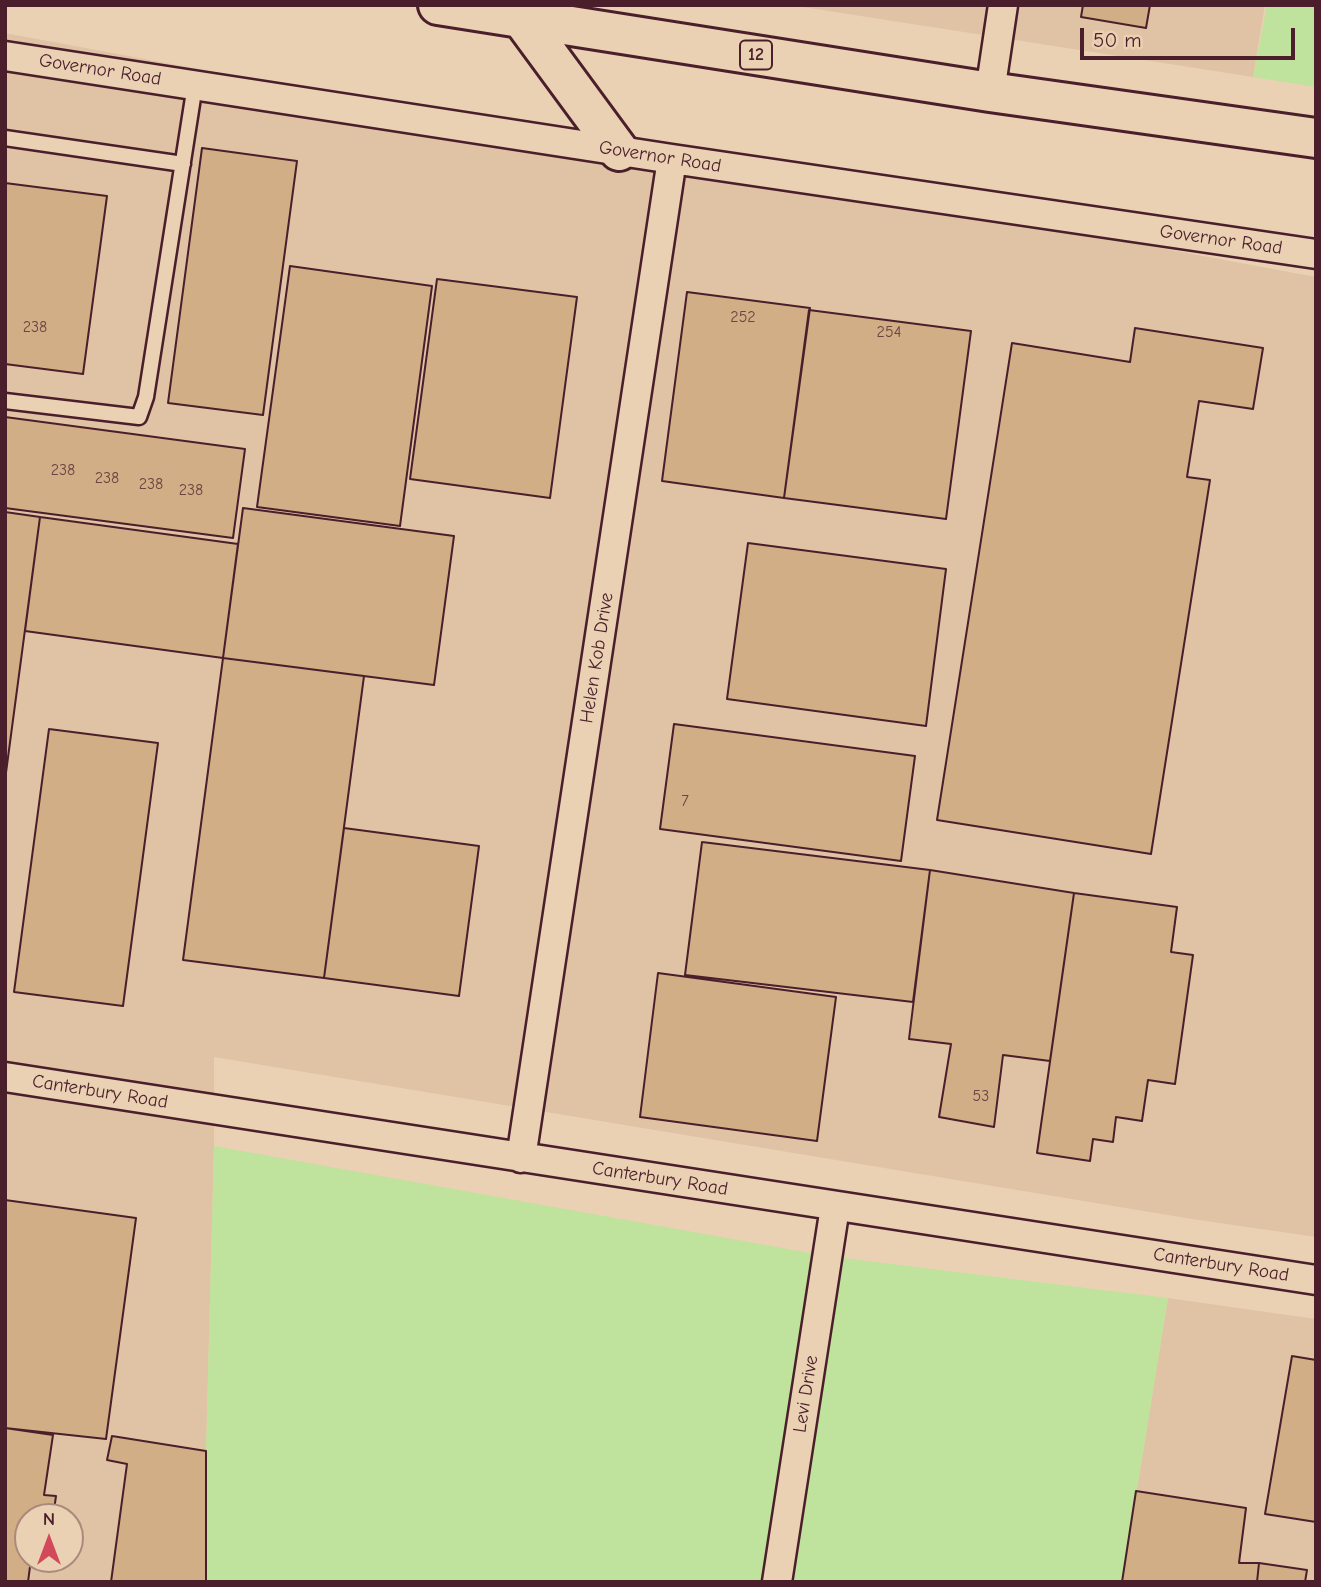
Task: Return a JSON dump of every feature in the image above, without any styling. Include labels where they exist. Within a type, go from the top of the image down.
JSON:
[{"type":"main road","name":"12","points":[[438,5],[990,92],[1316,138]]},
{"type":"main road","points":[[522,19],[619,151]]},
{"type":"street","points":[[990,92],[1003,5]]},
{"type":"street","name":"Governor Road","points":[[5,55],[619,151],[1316,254]]},
{"type":"street","name":"Helen Kob Drive","points":[[521,1158],[672,159]]},
{"type":"street","name":"Canterbury Road","points":[[5,1077],[1316,1280]]},
{"type":"street","name":"Levi Drive","points":[[777,1582],[835,1207]]},
{"type":"lane","points":[[5,401],[139,417],[146,397],[195,85]]},
{"type":"lane","points":[[5,138],[183,164]]},
{"type":"shaded area","points":[[790,5],[1265,5],[1253,77]]},
{"type":"shaded area","points":[[5,33],[1316,277],[1316,1237],[1192,1219],[214,1057],[206,1582],[5,1582]]},
{"type":"shaded area","points":[[1168,1298],[1316,1319],[1316,1582],[1122,1582]]},
{"type":"green space","points":[[1267,5],[1316,5],[1316,87],[1253,77]]},
{"type":"green space","points":[[214,1146],[827,1256],[1168,1298],[1122,1582],[206,1582],[206,1451]]},
{"type":"building","points":[[1083,5],[1150,5],[1146,28],[1081,17]]},
{"type":"building","points":[[202,148],[297,161],[263,415],[168,403]]},
{"type":"building","points":[[5,183],[107,196],[83,374],[5,364]]},
{"type":"building","points":[[290,266],[432,286],[400,526],[257,507]]},
{"type":"building","points":[[437,279],[577,297],[550,498],[410,479]]},
{"type":"building","points":[[687,292],[810,308],[784,498],[662,481]]},
{"type":"building","points":[[809,310],[971,331],[946,519],[784,498]]},
{"type":"building","points":[[1135,328],[1263,348],[1253,409],[1199,401],[1187,477],[1210,480],[1151,854],[937,820],[1012,343],[1130,362]]},
{"type":"building","points":[[5,417],[245,449],[233,538],[5,508]]},
{"type":"building","points":[[243,508],[454,536],[434,685],[223,658]]},
{"type":"building","points":[[5,512],[40,517],[5,780]]},
{"type":"building","points":[[40,517],[238,544],[223,658],[25,631]]},
{"type":"building","points":[[748,543],[946,569],[926,726],[727,699]]},
{"type":"building","points":[[223,658],[364,676],[324,978],[183,960]]},
{"type":"building","points":[[674,724],[915,756],[901,861],[660,829]]},
{"type":"building","points":[[49,729],[158,743],[123,1006],[14,992]]},
{"type":"building","points":[[344,828],[479,846],[459,996],[324,978]]},
{"type":"building","points":[[702,842],[930,870],[913,1002],[685,975]]},
{"type":"building","points":[[930,870],[1074,893],[1050,1061],[1003,1055],[994,1127],[939,1117],[951,1044],[909,1039]]},
{"type":"building","points":[[1074,893],[1177,907],[1171,952],[1193,955],[1175,1084],[1148,1080],[1142,1121],[1116,1117],[1113,1142],[1093,1139],[1090,1161],[1037,1153]]},
{"type":"building","points":[[658,973],[836,997],[817,1141],[640,1117]]},
{"type":"building","points":[[5,1200],[136,1218],[106,1439],[5,1428]]},
{"type":"building","points":[[1292,1356],[1316,1360],[1316,1522],[1265,1514]]},
{"type":"building","points":[[5,1428],[53,1435],[44,1495],[56,1496],[55,1503],[14,1503],[14,1573],[29,1573],[28,1582],[5,1582]]},
{"type":"building","points":[[112,1436],[206,1451],[206,1582],[111,1582],[127,1464],[107,1460]]},
{"type":"building","points":[[1136,1491],[1246,1508],[1239,1563],[1259,1563],[1257,1582],[1122,1582]]},
{"type":"building","points":[[1259,1563],[1307,1570],[1305,1582],[1257,1582]]}]
